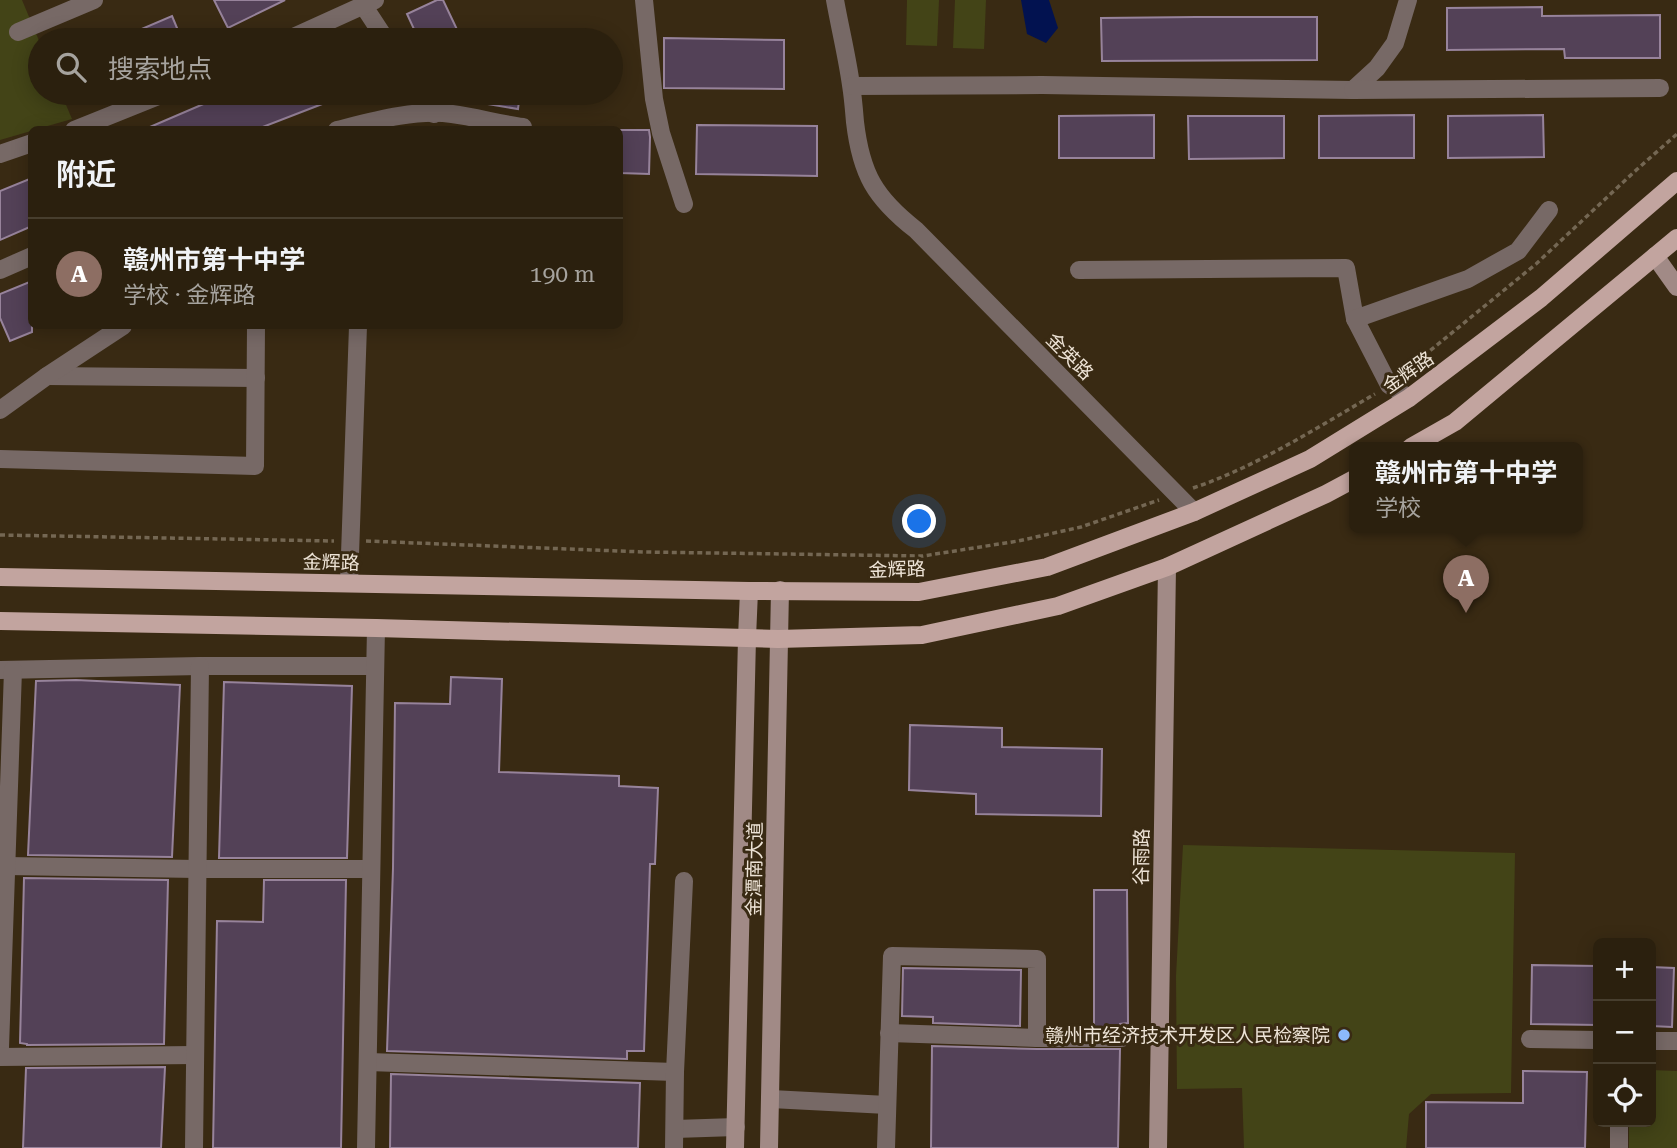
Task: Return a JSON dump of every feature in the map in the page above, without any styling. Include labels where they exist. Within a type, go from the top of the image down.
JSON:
[{"type":"main road","name":"金辉路","points":[[0,577],[919,592],[1047,567],[1194,512],[1310,459],[1409,398],[1541,298],[1677,181]]},
{"type":"main road","points":[[1420,442],[1455,422],[1677,239]]},
{"type":"main road","points":[[1655,257],[1677,287]]},
{"type":"main road","points":[[0,621],[778,639],[922,635],[1058,606],[1167,567],[1349,482]]},
{"type":"main road","name":"谷雨路","points":[[1158,1148],[1167,567]]},
{"type":"main road","name":"金潭南大道","points":[[769,1148],[780,590]]},
{"type":"main road","name":"金潭南大道","points":[[735,1148],[749,591]]},
{"type":"street","points":[[28,28],[94,0]]},
{"type":"street","points":[[644,0],[654,99],[684,204]]},
{"type":"street","name":"金英路","points":[[835,0],[852,86],[862,161],[872,185],[897,216],[916,230],[1194,512]]},
{"type":"street","points":[[1353,90],[1377,68],[1395,43],[1408,0]]},
{"type":"street","points":[[314,28],[369,3],[380,28]]},
{"type":"street","points":[[19,32],[28,28]]},
{"type":"street","points":[[852,86],[1042,85],[1353,90],[1660,88]]},
{"type":"street","points":[[84,126],[136,105]]},
{"type":"street","points":[[428,105],[434,114]]},
{"type":"street","points":[[355,126],[408,114],[452,114],[512,126]]},
{"type":"street","points":[[0,153],[28,144]]},
{"type":"street","points":[[1355,319],[1468,279],[1518,251],[1549,210]]},
{"type":"street","points":[[0,270],[28,258]]},
{"type":"street","points":[[1080,270],[1346,268],[1355,319],[1389,385],[1409,398]]},
{"type":"street","points":[[0,410],[118,329]]},
{"type":"street","points":[[0,459],[255,466],[256,329]]},
{"type":"street","points":[[349,583],[358,329]]},
{"type":"street","points":[[47,376],[256,378]]},
{"type":"street","points":[[366,1148],[376,628]]},
{"type":"street","points":[[194,1148],[200,666]]},
{"type":"street","points":[[0,1048],[2,910],[6,866],[3,846],[6,670],[375,666]]},
{"type":"street","points":[[6,866],[371,869]]},
{"type":"street","points":[[674,1148],[684,881]]},
{"type":"street","points":[[887,1148],[892,956],[1037,959],[1037,1038]]},
{"type":"street","points":[[889,1032],[1037,1038],[1122,1038]]},
{"type":"street","points":[[1530,1039],[1593,1040]]},
{"type":"street","points":[[1656,1041],[1677,1041]]},
{"type":"street","points":[[0,1057],[195,1055]]},
{"type":"street","points":[[368,1062],[675,1072]]},
{"type":"street","points":[[771,1099],[887,1105]]},
{"type":"street","points":[[675,1129],[736,1126]]},
{"type":"street","points":[[1619,1127],[1619,1148]]},
{"type":"path","points":[[0,535],[350,541],[644,552],[923,556],[1018,541],[1081,527],[1211,482],[1295,441],[1389,385],[1536,264],[1677,134]]},
{"type":"shaded area","points":[[0,0],[22,0],[34,28],[28,28],[28,105],[66,105],[72,119],[47,126],[28,126],[28,132],[0,140]]},
{"type":"shaded area","points":[[907,0],[939,0],[937,46],[906,45]]},
{"type":"shaded area","points":[[955,0],[986,0],[984,49],[953,48]]},
{"type":"shaded area","points":[[1021,0],[1049,0],[1058,28],[1046,43],[1027,34]]},
{"type":"shaded area","points":[[1183,845],[1515,853],[1511,1093],[1431,1094],[1409,1114],[1406,1148],[1244,1148],[1242,1088],[1177,1089],[1176,976]]},
{"type":"shaded area","points":[[1656,1070],[1677,1071],[1677,1148],[1629,1148],[1629,1127],[1656,1127]]},
{"type":"building","points":[[214,0],[285,0],[228,28]]},
{"type":"building","points":[[437,0],[443,0],[456,28],[413,28],[407,14]]},
{"type":"building","points":[[1542,7],[1542,16],[1660,15],[1660,58],[1565,58],[1564,49],[1447,50],[1447,8]]},
{"type":"building","points":[[172,16],[177,28],[144,28]]},
{"type":"building","points":[[1317,17],[1317,60],[1102,61],[1101,18]]},
{"type":"building","points":[[664,38],[784,40],[784,89],[664,88]]},
{"type":"building","points":[[201,105],[320,105],[265,126],[152,126]]},
{"type":"building","points":[[494,105],[518,105],[518,109]]},
{"type":"building","points":[[1154,115],[1154,158],[1059,158],[1059,116]]},
{"type":"building","points":[[1414,115],[1414,158],[1319,158],[1319,116]]},
{"type":"building","points":[[1543,115],[1544,157],[1448,158],[1448,116]]},
{"type":"building","points":[[1188,116],[1284,116],[1284,158],[1189,159]]},
{"type":"building","points":[[697,125],[817,126],[817,176],[696,174]]},
{"type":"building","points":[[623,130],[649,130],[649,174],[623,173]]},
{"type":"building","points":[[28,180],[28,228],[0,240],[0,191]]},
{"type":"building","points":[[28,283],[28,329],[32,329],[32,332],[10,341],[0,318],[0,294]]},
{"type":"building","points":[[451,677],[502,679],[499,772],[619,776],[619,786],[658,788],[655,864],[650,864],[644,1051],[627,1051],[627,1059],[387,1051],[395,703],[450,704]]},
{"type":"building","points":[[76,680],[180,685],[172,857],[28,855],[36,681]]},
{"type":"building","points":[[224,682],[352,686],[347,858],[219,858]]},
{"type":"building","points":[[910,725],[1002,728],[1002,747],[1102,749],[1101,816],[976,814],[976,794],[909,790]]},
{"type":"building","points":[[24,878],[168,880],[164,1044],[20,1043]]},
{"type":"building","points":[[264,880],[346,880],[341,1148],[213,1148],[217,921],[263,922]]},
{"type":"building","points":[[1094,890],[1127,890],[1128,1023],[1120,1024],[1120,1027],[1094,1027]]},
{"type":"building","points":[[1532,965],[1593,966],[1593,1025],[1531,1024]]},
{"type":"building","points":[[1656,967],[1674,968],[1672,1027],[1656,1026]]},
{"type":"building","points":[[903,968],[1021,970],[1020,1026],[933,1023],[933,1017],[902,1016]]},
{"type":"building","points":[[932,1046],[1120,1049],[1118,1148],[931,1148]]},
{"type":"building","points":[[165,1067],[161,1148],[23,1148],[26,1068]]},
{"type":"building","points":[[1523,1071],[1587,1072],[1585,1148],[1426,1148],[1426,1102],[1523,1103]]},
{"type":"building","points":[[391,1074],[640,1083],[638,1148],[390,1148]]},
{"type":"place","name":"赣州市第十中学","points":[[1466,613]]},
{"type":"place","name":"赣州市经济技术开发区人民检察院","points":[[1344,1035]]}]
